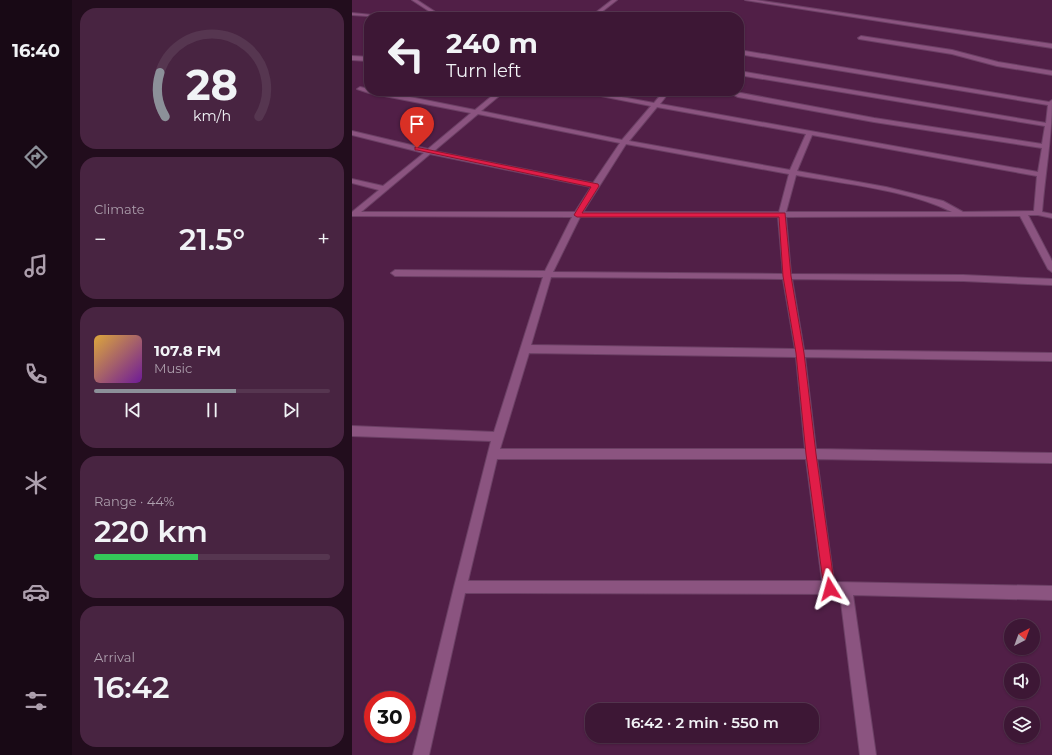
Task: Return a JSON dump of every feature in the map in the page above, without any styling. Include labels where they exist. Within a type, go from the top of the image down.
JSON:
[{"type":"street","points":[[414,0],[433,12]]},
{"type":"street","points":[[599,12],[615,0]]},
{"type":"street","points":[[747,0],[1052,46]]},
{"type":"street","points":[[352,14],[364,15]]},
{"type":"street","points":[[862,38],[952,52],[997,64],[1052,73]]},
{"type":"street","points":[[744,53],[1052,103],[1044,146],[1038,213]]},
{"type":"street","points":[[352,58],[364,59]]},
{"type":"street","points":[[744,76],[1048,125]]},
{"type":"street","points":[[360,88],[364,89]]},
{"type":"street","points":[[394,96],[624,142],[886,189],[940,203],[961,213]]},
{"type":"street","points":[[353,214],[496,96]]},
{"type":"street","points":[[606,96],[1041,175]]},
{"type":"street","points":[[421,755],[493,454],[548,274],[577,215],[595,186],[624,142],[663,96]]},
{"type":"street","points":[[743,96],[874,120],[1044,146]]},
{"type":"street","points":[[352,133],[430,152],[595,186]]},
{"type":"street","points":[[810,133],[793,172],[782,214],[787,276],[800,353],[811,454],[830,589]]},
{"type":"street","points":[[352,181],[384,189]]},
{"type":"street","points":[[1023,213],[1052,269]]},
{"type":"street","points":[[353,214],[899,215],[1038,213],[1052,216]]},
{"type":"street","points":[[395,273],[963,278],[1052,282]]},
{"type":"street","points":[[525,349],[1052,357]]},
{"type":"street","points":[[352,431],[499,437]]},
{"type":"street","points":[[493,454],[811,454],[1052,458]]},
{"type":"street","points":[[460,587],[846,588],[1052,593]]},
{"type":"street","points":[[846,588],[868,755]]},
{"type":"route","points":[[417,148],[595,186],[577,215],[782,214],[787,276],[800,353],[811,454],[830,589]]}]
